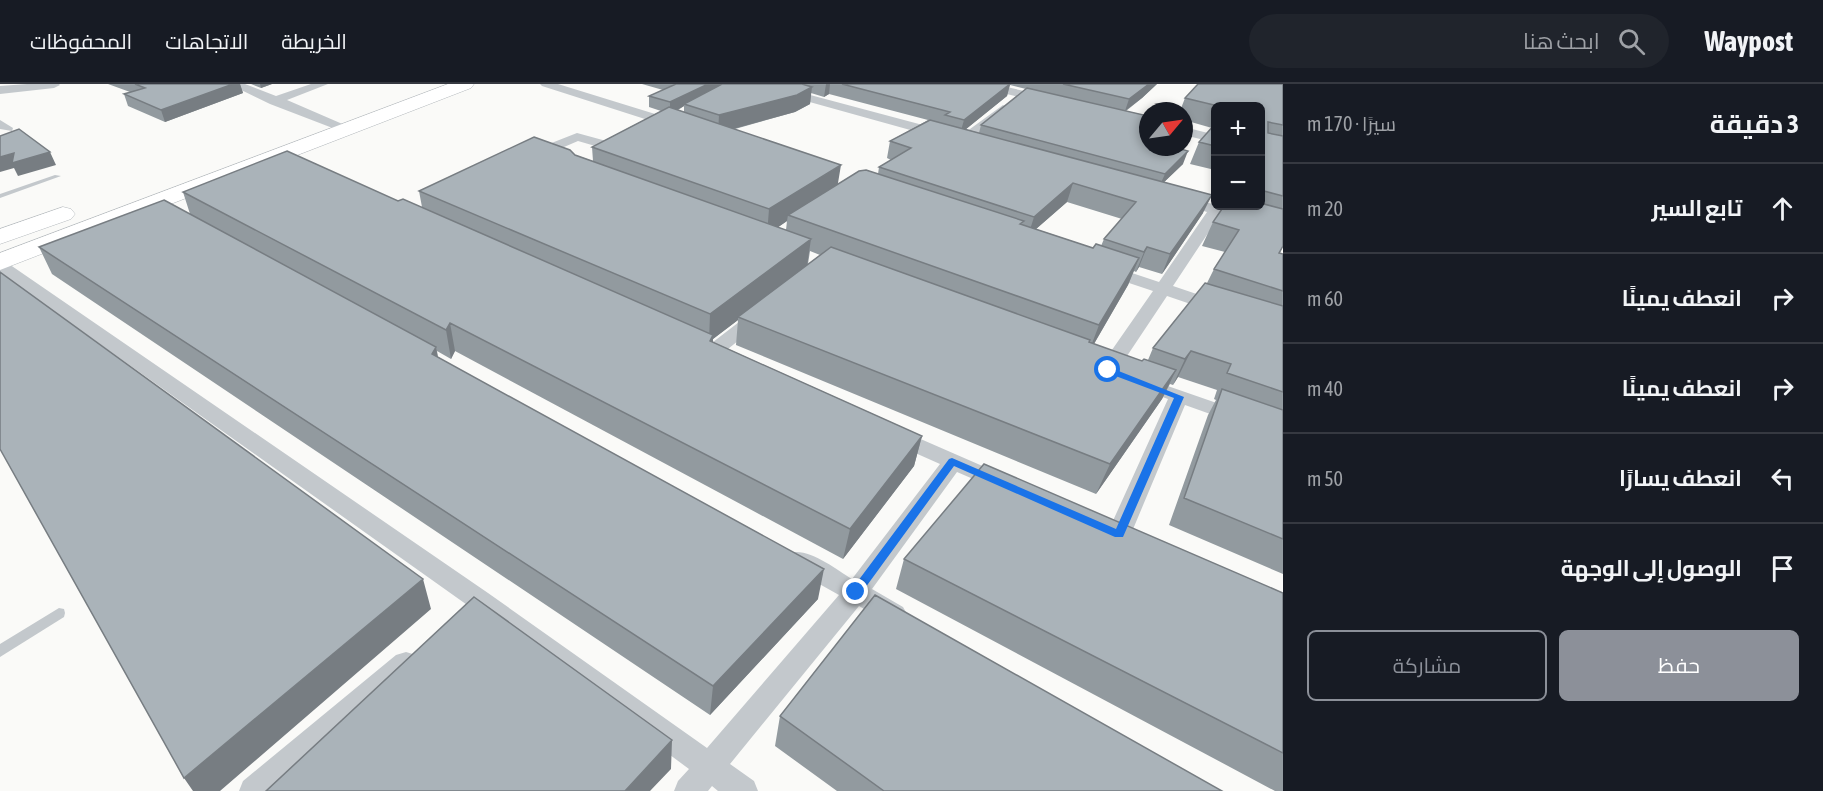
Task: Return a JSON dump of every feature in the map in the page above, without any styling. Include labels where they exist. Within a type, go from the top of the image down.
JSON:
[{"type":"main road","points":[[193,166],[417,84]]},
{"type":"main road","points":[[0,264],[465,84]]},
{"type":"main road","points":[[0,237],[84,206]]},
{"type":"street","points":[[236,84],[348,129]]},
{"type":"street","points":[[274,101],[322,84]]},
{"type":"street","points":[[546,84],[689,129]]},
{"type":"street","points":[[756,84],[969,142],[1021,94]]},
{"type":"street","points":[[981,84],[1056,102]]},
{"type":"street","points":[[0,90],[54,85]]},
{"type":"street","points":[[646,132],[686,112]]},
{"type":"street","points":[[1193,133],[1211,138]]},
{"type":"street","points":[[518,162],[577,137],[622,145],[598,158]]},
{"type":"street","points":[[274,157],[296,167]]},
{"type":"street","points":[[1170,197],[1211,209]]},
{"type":"street","points":[[151,204],[172,215]]},
{"type":"street","points":[[1283,228],[1216,210],[1164,289],[1102,368],[1283,433]]},
{"type":"street","points":[[0,264],[470,608],[710,766],[743,791]]},
{"type":"street","points":[[1087,264],[1240,315]]},
{"type":"street","points":[[711,353],[768,308]]},
{"type":"street","points":[[690,343],[732,362]]},
{"type":"street","points":[[1119,534],[1179,397]]},
{"type":"street","points":[[879,429],[1015,489]]},
{"type":"street","points":[[689,791],[856,592],[952,462]]},
{"type":"street","points":[[1098,525],[1141,544]]},
{"type":"street","points":[[783,552],[917,626]]},
{"type":"street","points":[[254,791],[425,646]]},
{"type":"lane","points":[[0,196],[57,176]]},
{"type":"lane","points":[[0,651],[59,613]]},
{"type":"building","points":[[135,84],[233,84],[161,110],[124,94],[145,88]]},
{"type":"building","points":[[676,84],[708,84],[670,102],[649,96]]},
{"type":"building","points":[[722,84],[802,84],[812,87],[797,95],[719,115],[684,104]]},
{"type":"building","points":[[842,84],[1010,84],[964,120],[945,115],[950,112]]},
{"type":"building","points":[[1063,84],[1149,84],[1129,99]]},
{"type":"building","points":[[1198,84],[1283,84],[1283,125],[1268,122],[1268,133],[1283,136],[1283,196],[1265,191],[1265,102],[1211,102],[1211,104],[1185,98]]},
{"type":"building","points":[[1027,88],[1139,114],[1139,156],[1183,156],[1165,174],[981,125]]},
{"type":"building","points":[[669,107],[841,165],[769,209],[592,147]]},
{"type":"building","points":[[930,120],[1211,196],[1170,254],[1147,247],[1144,252],[1104,239],[1136,202],[1073,183],[1034,217],[879,167],[911,148],[890,141]]},
{"type":"building","points":[[1211,128],[1211,145],[1199,142]]},
{"type":"building","points":[[19,129],[50,152],[12,163],[14,153],[0,157],[0,136]]},
{"type":"building","points":[[534,137],[570,150],[575,155],[811,239],[710,314],[419,191]]},
{"type":"building","points":[[287,151],[398,201],[403,199],[713,335],[710,341],[922,436],[850,529],[450,323],[446,330],[183,192]]},
{"type":"building","points":[[866,170],[1024,221],[1020,224],[1093,248],[1096,244],[1139,258],[1099,325],[788,215],[859,171]]},
{"type":"building","points":[[164,200],[436,347],[432,354],[824,569],[713,686],[39,247]]},
{"type":"building","points":[[1265,204],[1283,209],[1283,246],[1279,253],[1283,254],[1283,291],[1214,269],[1239,230],[1213,222],[1221,210],[1265,210]]},
{"type":"building","points":[[831,247],[1090,340],[1089,342],[1142,361],[1144,359],[1176,370],[1110,464],[738,317]]},
{"type":"building","points":[[0,272],[423,579],[184,778],[0,449]]},
{"type":"building","points":[[1205,283],[1283,306],[1283,392],[1227,373],[1231,364],[1191,351],[1185,359],[1153,348]]},
{"type":"building","points":[[1222,389],[1283,410],[1283,539],[1184,498]]},
{"type":"building","points":[[984,464],[1283,593],[1283,753],[904,559]]},
{"type":"building","points":[[875,595],[1222,791],[884,791],[780,716]]},
{"type":"building","points":[[474,597],[672,740],[625,791],[266,791]]},
{"type":"route","points":[[856,592],[952,462],[1119,534],[1179,397],[1108,370]]}]
